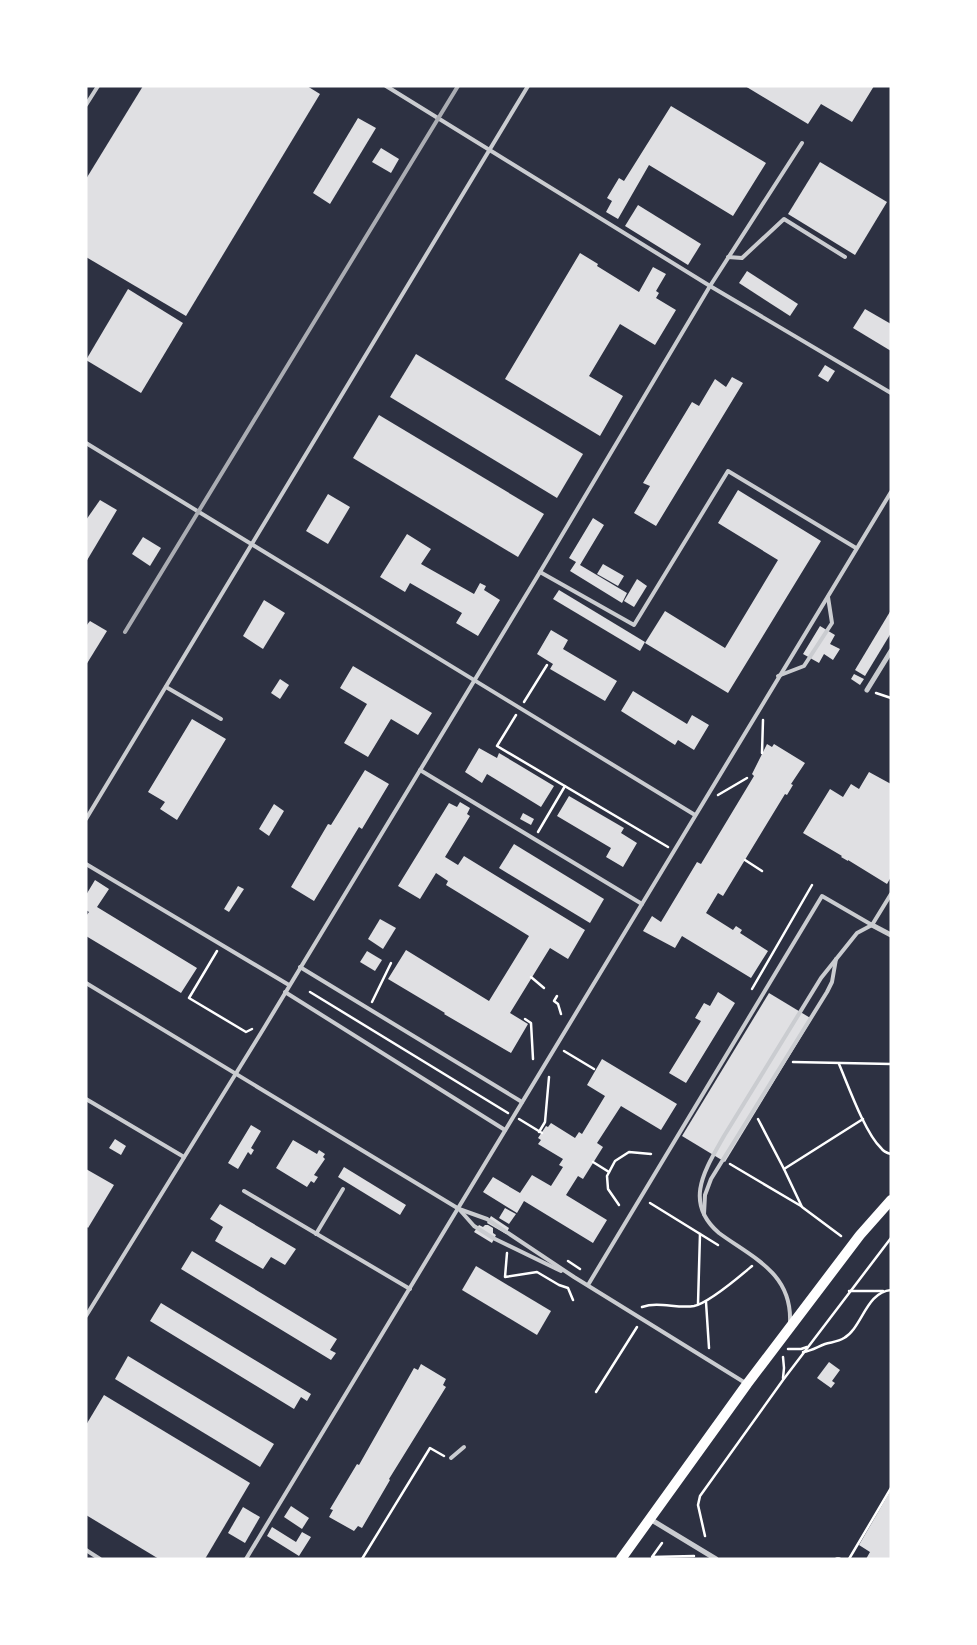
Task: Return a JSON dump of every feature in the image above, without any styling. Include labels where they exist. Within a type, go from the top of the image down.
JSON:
[{"type":"main road","points":[[621,1559],[747,1384],[860,1235],[891,1200]]},
{"type":"street","points":[[867,690],[891,651]]},
{"type":"street","points":[[872,926],[891,935]]},
{"type":"street","points":[[648,1519],[716,1559]]},
{"type":"lane","points":[[86,105],[98,86]]},
{"type":"lane","points":[[386,86],[710,286],[891,393]]},
{"type":"lane","points":[[86,819],[528,86]]},
{"type":"lane","points":[[86,1316],[540,572],[710,286],[802,143]]},
{"type":"lane","points":[[728,257],[742,258],[784,219],[845,257]]},
{"type":"lane","points":[[86,443],[695,815]]},
{"type":"lane","points":[[540,572],[634,625],[728,471],[856,548]]},
{"type":"lane","points":[[246,1559],[459,1209],[778,676],[891,492]]},
{"type":"lane","points":[[778,676],[804,666],[832,623],[828,597]]},
{"type":"lane","points":[[166,687],[221,719]]},
{"type":"lane","points":[[420,770],[642,904]]},
{"type":"lane","points":[[86,864],[289,986]]},
{"type":"lane","points":[[790,1327],[789,1305],[780,1280],[772,1270],[712,1227],[704,1217],[699,1200],[699,1192],[709,1162],[814,989],[857,933],[872,926],[891,894]]},
{"type":"lane","points":[[588,1285],[822,896],[872,926]]},
{"type":"lane","points":[[704,1217],[705,1195],[711,1180],[827,992],[832,982],[837,957]]},
{"type":"lane","points":[[300,967],[522,1102]]},
{"type":"lane","points":[[86,983],[459,1209],[487,1220],[574,1277],[747,1384]]},
{"type":"lane","points":[[285,992],[506,1130]]},
{"type":"lane","points":[[86,1099],[184,1157]]},
{"type":"lane","points":[[316,1234],[343,1189]]},
{"type":"lane","points":[[244,1191],[410,1289]]},
{"type":"lane","points":[[459,1209],[474,1226],[508,1246],[574,1277]]},
{"type":"lane","points":[[450,1459],[464,1447]]},
{"type":"lane","points":[[86,1550],[100,1559]]},
{"type":"path","points":[[547,665],[497,746],[674,850]]},
{"type":"path","points":[[867,690],[891,698]]},
{"type":"path","points":[[762,752],[763,701]]},
{"type":"path","points":[[702,805],[747,778]]},
{"type":"path","points":[[534,839],[565,786]]},
{"type":"path","points":[[745,860],[762,871]]},
{"type":"path","points":[[752,989],[812,885]]},
{"type":"path","points":[[221,945],[189,998],[246,1032],[252,1029]]},
{"type":"path","points":[[360,1022],[392,962]]},
{"type":"path","points":[[532,977],[544,988]]},
{"type":"path","points":[[310,992],[540,1132],[545,1122],[548,1079],[552,1072]]},
{"type":"path","points":[[556,996],[554,1001],[558,1004],[560,1014]]},
{"type":"path","points":[[525,1019],[532,1023],[533,1060]]},
{"type":"path","points":[[560,1058],[564,1051],[594,1069]]},
{"type":"path","points":[[791,1062],[891,1064]]},
{"type":"path","points":[[839,1064],[877,1144],[882,1150],[891,1154]]},
{"type":"path","points":[[757,1118],[802,1207]]},
{"type":"path","points":[[784,1169],[863,1118]]},
{"type":"path","points":[[619,1205],[608,1188],[607,1176],[614,1161],[629,1152],[651,1154]]},
{"type":"path","points":[[594,1162],[609,1172]]},
{"type":"path","points":[[729,1164],[802,1207],[841,1236]]},
{"type":"path","points":[[650,1203],[718,1246]]},
{"type":"path","points":[[698,1304],[700,1234]]},
{"type":"path","points":[[705,1536],[698,1505],[700,1496],[808,1346],[891,1238]]},
{"type":"path","points":[[508,1246],[505,1277],[536,1272],[559,1286],[568,1288],[573,1300]]},
{"type":"path","points":[[642,1307],[655,1304],[694,1306],[706,1301],[752,1266]]},
{"type":"path","points":[[804,1352],[844,1338],[852,1331],[862,1313],[884,1290]]},
{"type":"path","points":[[849,1291],[891,1290]]},
{"type":"path","points":[[706,1301],[708,1348]]},
{"type":"path","points":[[596,1392],[636,1327]]},
{"type":"path","points":[[783,1348],[801,1349],[808,1346]]},
{"type":"path","points":[[782,1361],[784,1368],[783,1380]]},
{"type":"path","points":[[362,1559],[430,1448],[450,1459]]},
{"type":"path","points":[[849,1559],[891,1488]]},
{"type":"path","points":[[651,1558],[662,1543]]},
{"type":"path","points":[[651,1558],[698,1556]]},
{"type":"building","points":[[143,86],[307,86],[320,94],[186,316],[86,257],[86,179]]},
{"type":"building","points":[[745,86],[874,86],[852,122],[821,104],[808,124]]},
{"type":"building","points":[[671,106],[766,163],[733,216],[649,165],[618,219],[606,212],[612,201],[607,198],[619,178],[624,181]]},
{"type":"building","points":[[358,118],[376,128],[330,204],[313,193]]},
{"type":"building","points":[[381,148],[399,159],[391,173],[372,162]]},
{"type":"building","points":[[820,162],[887,202],[855,255],[788,214]]},
{"type":"building","points":[[638,205],[701,244],[688,265],[625,226]]},
{"type":"building","points":[[580,253],[639,292],[653,267],[666,274],[656,291],[659,293],[656,298],[676,310],[655,345],[620,324],[589,376],[623,396],[600,436],[505,379]]},
{"type":"building","points":[[747,271],[798,304],[790,316],[739,283]]},
{"type":"building","points":[[128,289],[183,323],[141,393],[86,360]]},
{"type":"building","points":[[865,309],[891,324],[891,351],[853,328]]},
{"type":"building","points":[[416,354],[583,454],[557,498],[390,397]]},
{"type":"building","points":[[825,365],[835,371],[828,382],[818,376]]},
{"type":"building","points":[[732,377],[743,383],[656,526],[634,513],[650,486],[643,483],[692,402],[699,406],[715,379],[726,387]]},
{"type":"building","points":[[379,415],[544,514],[518,557],[353,458]]},
{"type":"building","points":[[738,490],[821,541],[728,693],[645,643],[665,611],[725,648],[778,560],[718,523]]},
{"type":"building","points":[[328,494],[350,507],[328,544],[306,531]]},
{"type":"building","points":[[100,500],[117,510],[86,562],[86,520]]},
{"type":"building","points":[[593,518],[604,525],[580,565],[627,593],[622,603],[570,571],[576,562],[569,558]]},
{"type":"building","points":[[407,534],[431,549],[421,564],[474,594],[480,583],[486,586],[484,590],[500,600],[478,636],[456,623],[462,613],[410,583],[405,592],[380,577]]},
{"type":"building","points":[[143,537],[161,548],[150,566],[132,554]]},
{"type":"building","points":[[603,564],[624,576],[618,586],[597,574]]},
{"type":"building","points":[[637,579],[647,586],[634,607],[624,601]]},
{"type":"building","points":[[559,590],[645,642],[640,651],[553,599]]},
{"type":"building","points":[[264,600],[285,613],[263,649],[243,636]]},
{"type":"building","points":[[891,610],[891,633],[865,676],[855,670]]},
{"type":"building","points":[[90,621],[107,631],[86,665],[86,626]]},
{"type":"building","points":[[820,626],[835,635],[830,644],[840,649],[833,660],[824,654],[819,663],[803,654]]},
{"type":"building","points":[[551,630],[568,640],[563,649],[617,681],[605,701],[550,669],[553,664],[537,654]]},
{"type":"building","points":[[353,666],[432,713],[418,735],[391,719],[368,757],[344,743],[367,704],[340,688]]},
{"type":"building","points":[[854,674],[864,679],[860,685],[851,679]]},
{"type":"building","points":[[280,679],[289,685],[280,699],[271,693]]},
{"type":"building","points":[[633,691],[687,724],[692,715],[709,725],[694,750],[678,740],[675,745],[621,711]]},
{"type":"building","points":[[192,719],[226,739],[177,820],[160,809],[165,802],[148,792]]},
{"type":"building","points":[[767,744],[772,747],[774,744],[805,763],[723,896],[718,893],[706,913],[733,930],[736,926],[742,930],[740,933],[768,951],[751,978],[682,936],[675,948],[643,931],[652,916],[661,922],[697,862],[701,864],[754,776],[752,774]]},
{"type":"building","points":[[479,748],[497,758],[499,753],[554,786],[541,807],[487,774],[482,783],[465,772]]},
{"type":"building","points":[[365,770],[389,784],[362,829],[359,827],[314,901],[291,887],[328,824],[331,825]]},
{"type":"building","points":[[869,772],[891,784],[891,877],[887,884],[803,833],[830,789],[843,797],[851,784],[859,789]]},
{"type":"building","points":[[569,796],[624,828],[621,833],[637,843],[623,867],[606,857],[611,848],[557,816]]},
{"type":"building","points":[[460,802],[470,808],[467,814],[470,816],[445,857],[458,865],[464,856],[585,930],[568,959],[550,948],[510,1013],[528,1024],[511,1053],[388,979],[406,950],[489,1001],[529,936],[446,885],[448,881],[436,873],[420,899],[398,886],[449,803],[457,807]]},
{"type":"building","points":[[274,804],[284,811],[269,836],[259,829]]},
{"type":"building","points":[[523,813],[534,819],[531,825],[520,819]]},
{"type":"building","points":[[514,844],[604,899],[590,923],[499,868]]},
{"type":"building","points":[[95,880],[109,889],[97,907],[197,968],[181,993],[86,936],[86,916],[89,912],[86,910],[86,895]]},
{"type":"building","points":[[238,886],[244,889],[229,912],[224,909]]},
{"type":"building","points":[[380,919],[396,928],[383,949],[368,939]]},
{"type":"building","points":[[367,951],[382,960],[375,971],[360,962]]},
{"type":"building","points":[[718,992],[735,1003],[686,1083],[669,1073],[701,1021],[695,1018],[704,1003],[710,1006]]},
{"type":"building","points":[[769,993],[812,1019],[725,1162],[682,1136]]},
{"type":"building","points":[[602,1059],[677,1104],[661,1130],[621,1106],[597,1143],[603,1147],[583,1179],[578,1176],[566,1195],[607,1220],[593,1243],[524,1201],[517,1213],[483,1192],[493,1177],[520,1193],[532,1175],[551,1186],[563,1167],[559,1165],[563,1159],[538,1144],[541,1140],[538,1138],[546,1126],[548,1127],[551,1123],[575,1138],[579,1132],[582,1134],[605,1096],[587,1085]]},
{"type":"building","points":[[251,1125],[261,1131],[251,1148],[254,1150],[251,1155],[248,1152],[238,1169],[228,1163]]},
{"type":"building","points":[[115,1139],[126,1146],[121,1155],[109,1148]]},
{"type":"building","points":[[293,1140],[317,1154],[319,1150],[325,1154],[323,1157],[325,1159],[314,1175],[318,1177],[314,1183],[311,1181],[307,1187],[276,1168]]},
{"type":"building","points":[[344,1167],[406,1205],[400,1215],[338,1177]]},
{"type":"building","points":[[86,1169],[114,1185],[88,1228],[86,1226]]},
{"type":"building","points":[[220,1204],[296,1249],[285,1265],[271,1257],[263,1269],[215,1241],[223,1227],[210,1219]]},
{"type":"building","points":[[505,1208],[516,1214],[509,1224],[499,1218]]},
{"type":"building","points":[[491,1216],[509,1228],[506,1234],[487,1223]]},
{"type":"building","points":[[479,1225],[483,1227],[488,1225],[493,1228],[493,1233],[496,1235],[492,1243],[474,1232]]},
{"type":"building","points":[[192,1251],[337,1339],[330,1350],[336,1353],[331,1360],[181,1269]]},
{"type":"building","points":[[476,1266],[551,1311],[537,1335],[462,1290]]},
{"type":"building","points":[[161,1303],[311,1394],[307,1401],[301,1397],[294,1409],[150,1321]]},
{"type":"building","points":[[128,1356],[274,1444],[260,1467],[115,1379]]},
{"type":"building","points":[[829,1362],[840,1370],[832,1381],[835,1383],[831,1388],[817,1378]]},
{"type":"building","points":[[421,1364],[446,1379],[443,1385],[446,1387],[389,1479],[362,1528],[358,1526],[354,1531],[329,1517],[333,1510],[330,1509],[357,1464],[359,1465],[414,1368],[418,1370]]},
{"type":"building","points":[[104,1395],[250,1483],[205,1559],[159,1559],[86,1515],[86,1425]]},
{"type":"building","points":[[891,1490],[891,1559],[866,1559],[870,1552],[859,1545]]},
{"type":"building","points":[[291,1506],[309,1518],[302,1529],[284,1517]]},
{"type":"building","points":[[243,1507],[260,1517],[245,1543],[228,1533]]},
{"type":"building","points":[[272,1527],[296,1542],[302,1532],[311,1537],[299,1556],[267,1536]]},
{"type":"railway","points":[[125,632],[458,86]]}]
